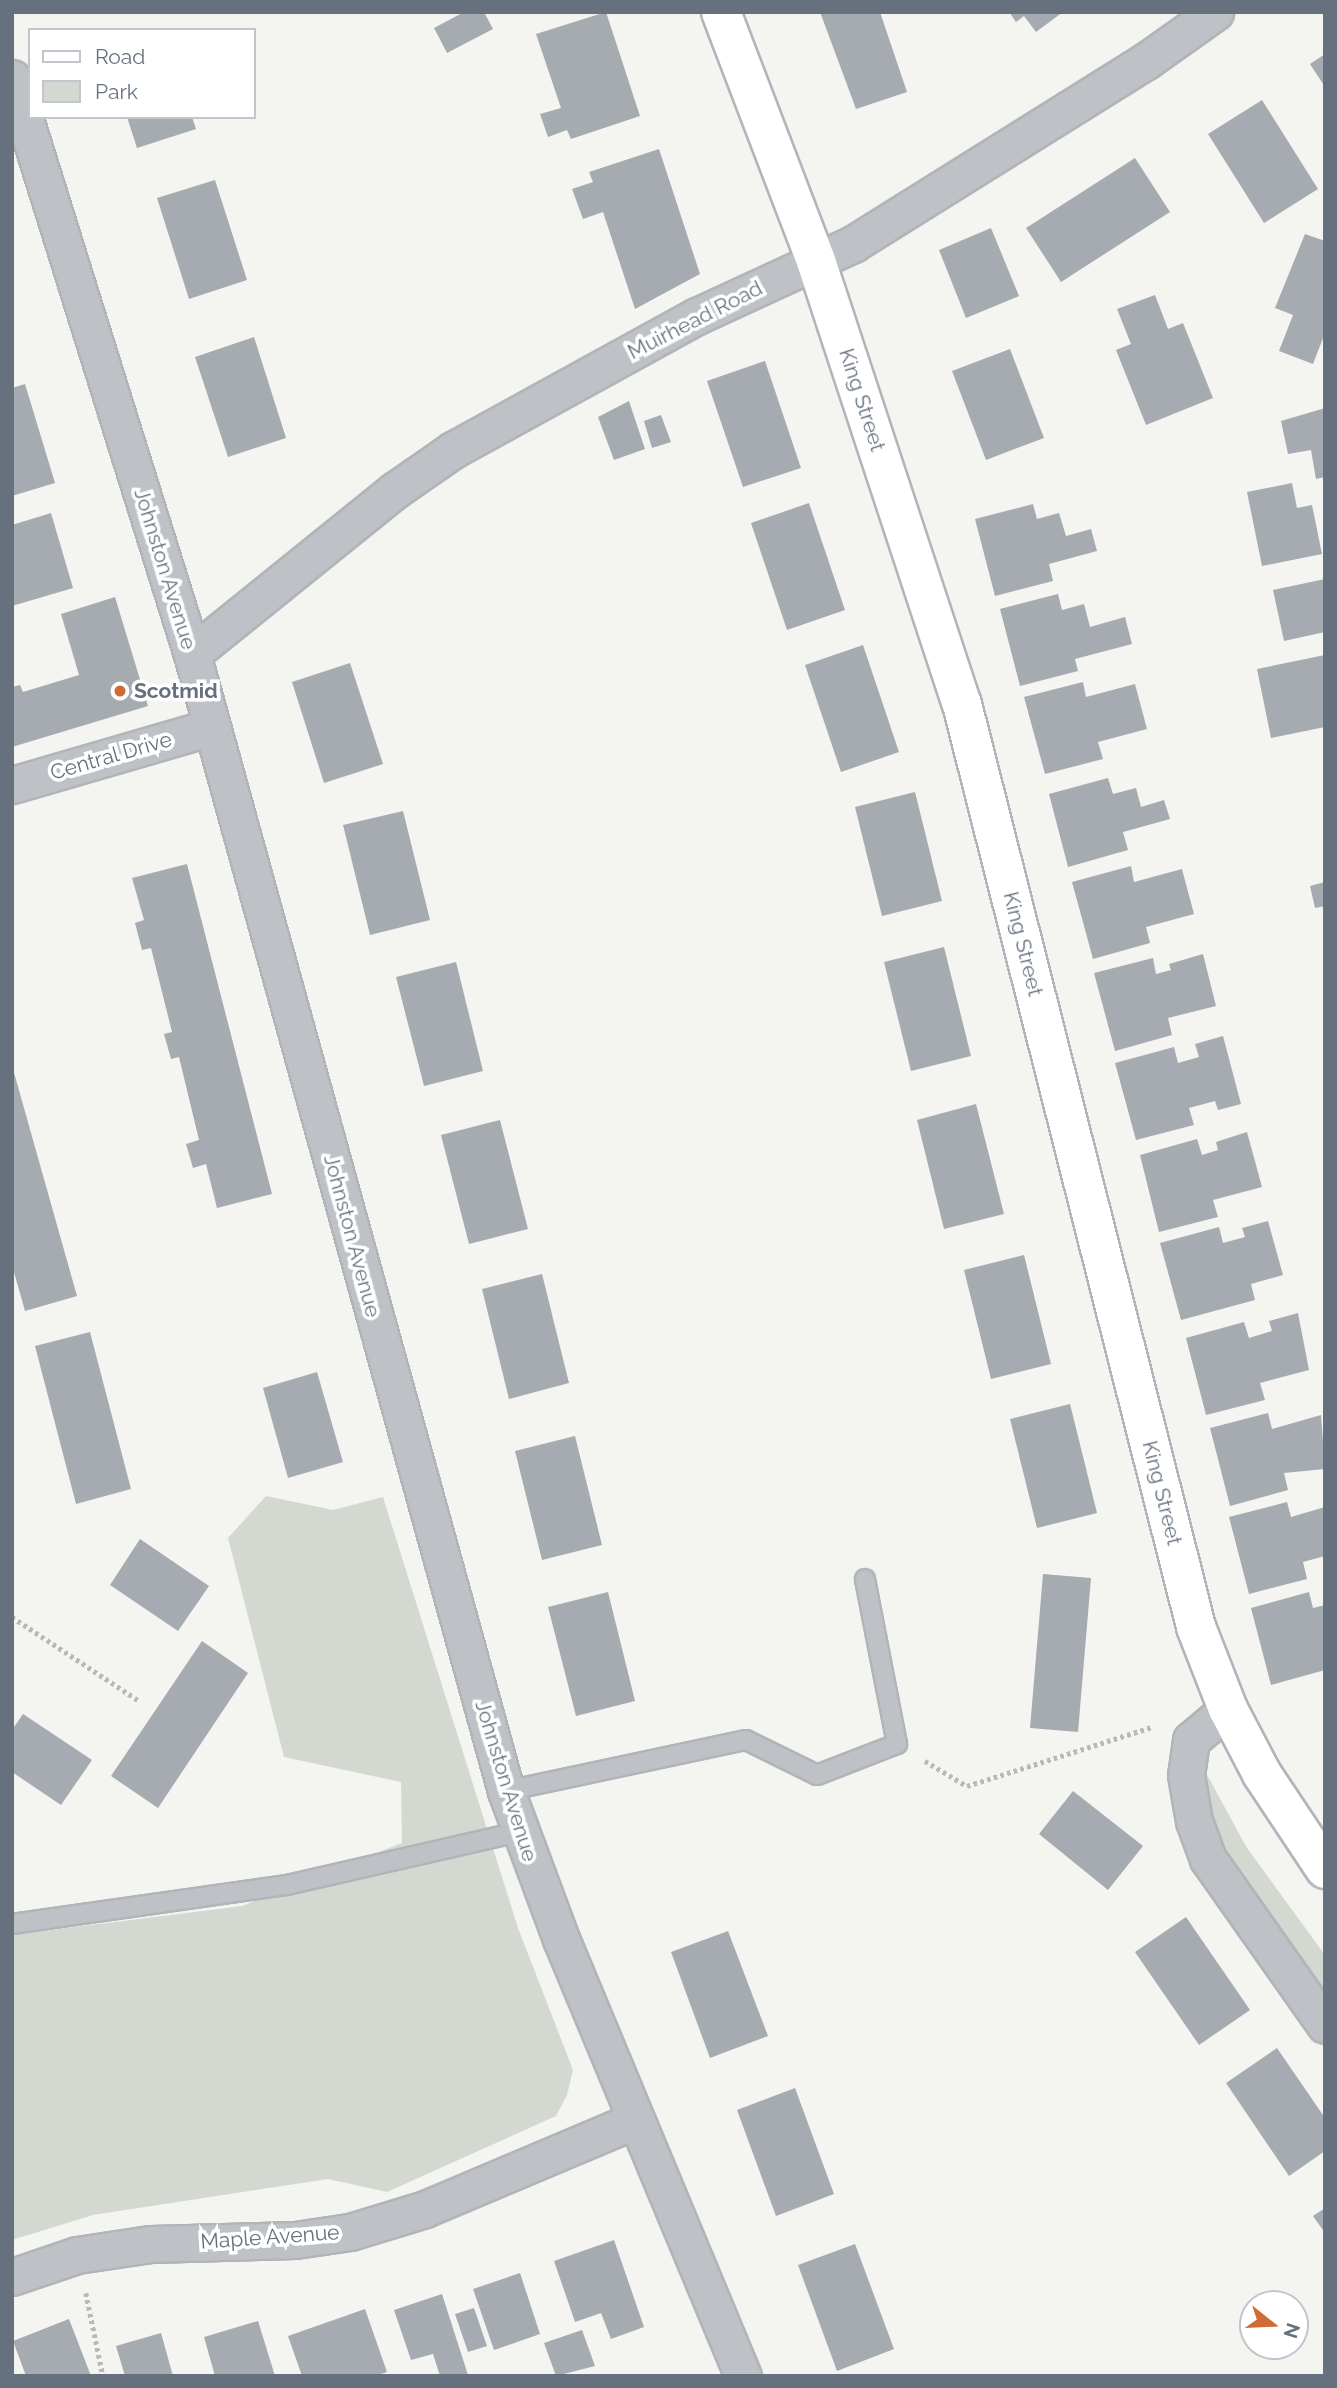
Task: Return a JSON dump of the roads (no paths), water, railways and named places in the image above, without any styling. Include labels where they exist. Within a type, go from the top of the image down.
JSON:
[{"type":"main road","name":"King Street","points":[[721,12],[816,261],[962,704],[1196,1627],[1228,1709],[1262,1774],[1325,1869]]},
{"type":"street","name":"Muirhead Road","points":[[192,654],[394,491],[453,450],[697,316],[853,244],[1064,112],[1215,12]]},
{"type":"street","name":"Johnston Avenue","points":[[12,78],[192,654],[519,1832],[743,2376]]},
{"type":"street","name":"Central Drive","points":[[12,785],[211,727]]},
{"type":"street","points":[[1228,1709],[1192,1740],[1186,1775],[1194,1821],[1208,1858],[1325,2025]]},
{"type":"street","name":"Maple Avenue","points":[[12,2277],[77,2255],[151,2244],[295,2240],[350,2232],[425,2209],[636,2120]]},
{"type":"lane","points":[[506,1791],[746,1740],[817,1775],[897,1744],[865,1579]]},
{"type":"lane","points":[[12,1924],[287,1885],[519,1832]]},
{"type":"place","name":"Scotmid","points":[[120,691]]}]
